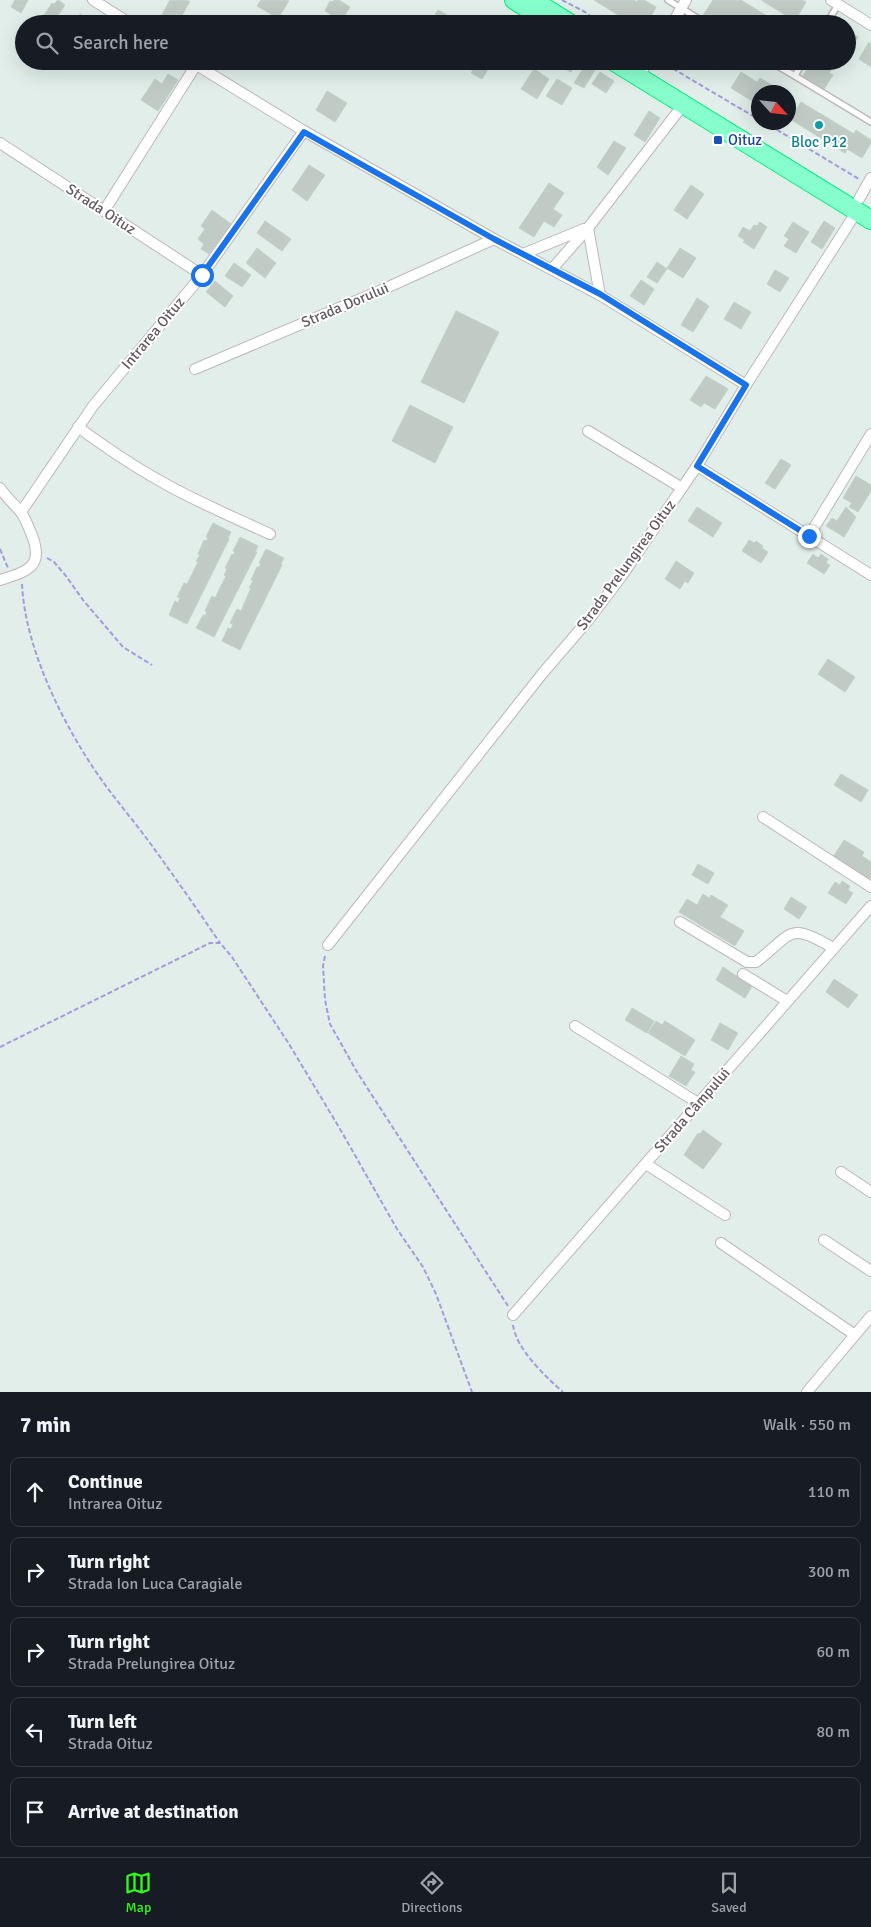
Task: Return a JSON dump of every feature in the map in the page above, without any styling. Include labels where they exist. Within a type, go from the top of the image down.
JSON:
[{"type":"highway","points":[[514,0],[538,15]]},
{"type":"highway","points":[[533,0],[557,15]]},
{"type":"highway","points":[[627,70],[683,105],[866,200]]},
{"type":"highway","points":[[657,70],[866,200]]},
{"type":"street","points":[[93,0],[117,15]]},
{"type":"street","points":[[834,2],[855,15]]},
{"type":"street","points":[[677,15],[684,4]]},
{"type":"street","points":[[856,16],[871,25]]},
{"type":"street","points":[[104,211],[189,70]]},
{"type":"street","points":[[204,70],[304,132],[494,239],[600,294],[746,385]]},
{"type":"street","points":[[552,269],[588,228],[683,105]]},
{"type":"street","name":"Intrarea Oituz","points":[[21,512],[78,427],[107,388],[202,275],[304,132]]},
{"type":"street","name":"Strada Oituz","points":[[0,144],[202,275]]},
{"type":"street","name":"Strada Prelungirea Oituz","points":[[328,945],[621,577],[697,466],[746,385],[866,200]]},
{"type":"street","points":[[523,254],[588,228]]},
{"type":"street","points":[[588,228],[600,294]]},
{"type":"street","name":"Strada Dorului","points":[[194,369],[384,289],[494,239]]},
{"type":"street","points":[[78,427],[160,482],[270,534]]},
{"type":"street","points":[[588,431],[682,488]]},
{"type":"street","points":[[809,536],[871,434]]},
{"type":"street","points":[[697,466],[871,575]]},
{"type":"street","points":[[0,488],[6,498],[21,512],[37,549],[36,558],[32,566],[0,580]]},
{"type":"street","points":[[763,818],[871,887]]},
{"type":"street","name":"Strada Câmpului","points":[[513,1315],[871,906]]},
{"type":"street","points":[[680,922],[747,962],[756,962],[791,933],[804,933],[833,948]]},
{"type":"street","points":[[743,974],[787,1001]]},
{"type":"street","points":[[576,1026],[698,1102]]},
{"type":"street","points":[[646,1164],[725,1215]]},
{"type":"street","points":[[841,1172],[871,1192]]},
{"type":"street","points":[[824,1240],[871,1272]]},
{"type":"street","points":[[721,1243],[855,1335]]},
{"type":"street","points":[[807,1392],[871,1316]]},
{"type":"lane","points":[[668,0],[684,4],[697,15]]},
{"type":"lane","points":[[829,15],[834,2]]},
{"type":"lane","points":[[785,70],[871,122]]},
{"type":"lane","points":[[795,76],[798,70]]},
{"type":"path","points":[[562,0],[589,15]]},
{"type":"path","points":[[660,70],[751,116]]},
{"type":"path","points":[[774,130],[866,200]]},
{"type":"path","points":[[0,549],[17,574],[22,590],[30,635],[44,675],[69,730],[105,785],[183,888],[220,943],[232,957],[294,1053],[397,1229],[423,1267],[436,1294],[472,1392]]},
{"type":"path","points":[[36,558],[46,558],[54,562],[123,648],[152,665]]},
{"type":"path","points":[[0,1047],[210,943],[220,943]]},
{"type":"path","points":[[328,945],[323,966],[325,1000],[330,1024],[357,1072],[513,1315],[513,1328],[523,1349],[546,1376],[563,1392]]},
{"type":"building","points":[[15,0],[28,0],[21,13],[11,7]]},
{"type":"building","points":[[58,0],[65,5],[58,15],[44,15],[52,3],[54,4]]},
{"type":"building","points":[[170,0],[190,1],[182,15],[162,15]]},
{"type":"building","points":[[261,0],[289,1],[280,15],[273,15],[257,6]]},
{"type":"building","points":[[334,0],[339,0],[350,7],[345,15],[331,15],[325,11],[330,1],[333,2]]},
{"type":"building","points":[[594,0],[634,0],[637,2],[638,0],[644,0],[656,7],[652,15],[618,15]]},
{"type":"building","points":[[713,0],[741,0],[765,15],[703,15]]},
{"type":"building","points":[[761,0],[802,0],[806,2],[798,15],[785,15]]},
{"type":"building","points":[[438,10],[447,15],[435,15]]},
{"type":"building","points":[[869,42],[871,44],[871,67],[859,59]]},
{"type":"building","points":[[473,70],[488,70],[482,79],[471,73]]},
{"type":"building","points":[[533,70],[549,79],[537,99],[521,89]]},
{"type":"building","points":[[582,70],[595,70],[584,88],[574,83]]},
{"type":"building","points":[[807,70],[831,70],[829,73],[833,75],[824,89],[803,76]]},
{"type":"building","points":[[600,72],[614,81],[606,93],[592,84]]},
{"type":"building","points":[[741,72],[757,82],[760,78],[772,85],[751,85],[751,100],[731,88]]},
{"type":"building","points":[[168,74],[178,80],[158,111],[141,100],[155,79],[162,84]]},
{"type":"building","points":[[557,79],[572,88],[562,105],[546,96]]},
{"type":"building","points":[[327,91],[347,103],[335,122],[316,110]]},
{"type":"building","name":"Bloc P12","points":[[801,102],[854,134],[856,130],[871,140],[871,143],[862,158],[847,149],[845,153],[796,123],[796,110]]},
{"type":"building","points":[[649,111],[660,118],[645,142],[634,135]]},
{"type":"building","points":[[614,141],[626,148],[608,175],[597,167]]},
{"type":"building","points":[[309,165],[325,175],[307,201],[292,190]]},
{"type":"building","points":[[549,183],[564,193],[553,209],[562,215],[554,227],[544,221],[534,237],[519,228]]},
{"type":"building","points":[[691,185],[704,194],[687,219],[674,210]]},
{"type":"building","points":[[212,210],[231,224],[209,254],[201,249],[204,244],[198,239],[205,229],[201,226]]},
{"type":"building","points":[[265,221],[291,239],[282,251],[257,233]]},
{"type":"building","points":[[824,221],[835,228],[822,249],[811,242]]},
{"type":"building","points":[[760,222],[767,227],[754,249],[743,242],[745,240],[738,236],[743,227],[750,231],[754,225],[757,226]]},
{"type":"building","points":[[793,222],[809,232],[796,253],[784,246],[789,239],[784,236]]},
{"type":"building","points":[[257,248],[276,263],[265,278],[246,263]]},
{"type":"building","points":[[680,248],[696,258],[683,278],[667,268]]},
{"type":"building","points":[[657,262],[667,269],[657,283],[647,277]]},
{"type":"building","points":[[234,263],[251,275],[242,287],[225,276]]},
{"type":"building","points":[[775,270],[789,278],[780,292],[767,284]]},
{"type":"building","points":[[641,280],[654,289],[644,305],[630,296]]},
{"type":"building","points":[[215,281],[233,296],[225,307],[206,292]]},
{"type":"building","points":[[697,298],[709,306],[693,332],[681,325]]},
{"type":"building","points":[[734,302],[751,312],[741,329],[724,319]]},
{"type":"building","points":[[456,311],[499,332],[464,403],[421,382]]},
{"type":"building","points":[[706,376],[728,389],[715,409],[704,403],[701,407],[690,400]]},
{"type":"building","points":[[410,405],[453,427],[435,463],[392,441]]},
{"type":"building","points":[[781,459],[791,465],[775,489],[765,483]]},
{"type":"building","points":[[856,476],[871,485],[871,491],[858,512],[849,507],[852,503],[843,498]]},
{"type":"building","points":[[697,507],[722,523],[713,537],[688,521]]},
{"type":"building","points":[[846,507],[856,517],[844,537],[826,526],[832,518],[837,521]]},
{"type":"building","points":[[213,523],[231,532],[187,624],[169,615],[175,601],[178,603],[180,598],[177,597],[184,583],[187,584],[198,562],[196,561],[200,555],[198,554],[204,540],[206,541],[208,538],[206,537]]},
{"type":"building","points":[[240,537],[258,546],[255,552],[257,552],[214,637],[196,628],[203,615],[205,616],[207,612],[205,611],[212,596],[215,598],[226,576],[224,575],[227,569],[225,568],[235,552],[233,551]]},
{"type":"building","points":[[749,540],[754,543],[756,541],[768,552],[761,563],[742,551]]},
{"type":"building","points":[[266,549],[284,558],[240,650],[222,641],[228,628],[231,629],[233,624],[230,623],[237,609],[241,611],[251,588],[249,588],[253,581],[251,580],[257,567],[261,564],[259,563]]},
{"type":"building","points":[[813,554],[818,558],[821,554],[828,559],[826,563],[830,565],[824,574],[807,563]]},
{"type":"building","points":[[676,561],[694,573],[688,583],[685,581],[680,589],[665,579]]},
{"type":"building","points":[[828,659],[855,677],[845,692],[818,674]]},
{"type":"building","points":[[841,774],[868,790],[861,802],[834,785]]},
{"type":"building","points":[[844,840],[864,852],[862,856],[871,862],[871,876],[869,879],[833,857]]},
{"type":"building","points":[[698,864],[714,873],[708,884],[692,875]]},
{"type":"building","points":[[842,881],[850,886],[848,890],[853,893],[846,904],[828,893],[835,882],[840,885]]},
{"type":"building","points":[[703,894],[709,898],[711,895],[728,905],[720,917],[744,931],[735,946],[679,912],[687,899],[697,905]]},
{"type":"building","points":[[791,897],[807,907],[799,919],[784,909]]},
{"type":"building","points":[[723,967],[752,986],[745,998],[716,980]]},
{"type":"building","points":[[834,979],[858,995],[848,1008],[826,992]]},
{"type":"building","points":[[632,1008],[654,1021],[647,1033],[625,1020]]},
{"type":"building","points":[[656,1021],[662,1025],[665,1021],[695,1040],[685,1056],[648,1033]]},
{"type":"building","points":[[720,1023],[738,1033],[728,1050],[711,1040]]},
{"type":"building","points":[[681,1056],[694,1064],[691,1070],[695,1072],[686,1086],[669,1076]]},
{"type":"building","points":[[703,1130],[722,1144],[703,1169],[684,1155],[698,1133],[700,1134]]},
{"type":"place","name":"Bloc P12","points":[[819,125]]},
{"type":"place","name":"Oituz","points":[[718,140]]},
{"type":"route","points":[[202,275],[304,132],[494,239],[600,294],[746,385],[697,466],[809,536]]}]
